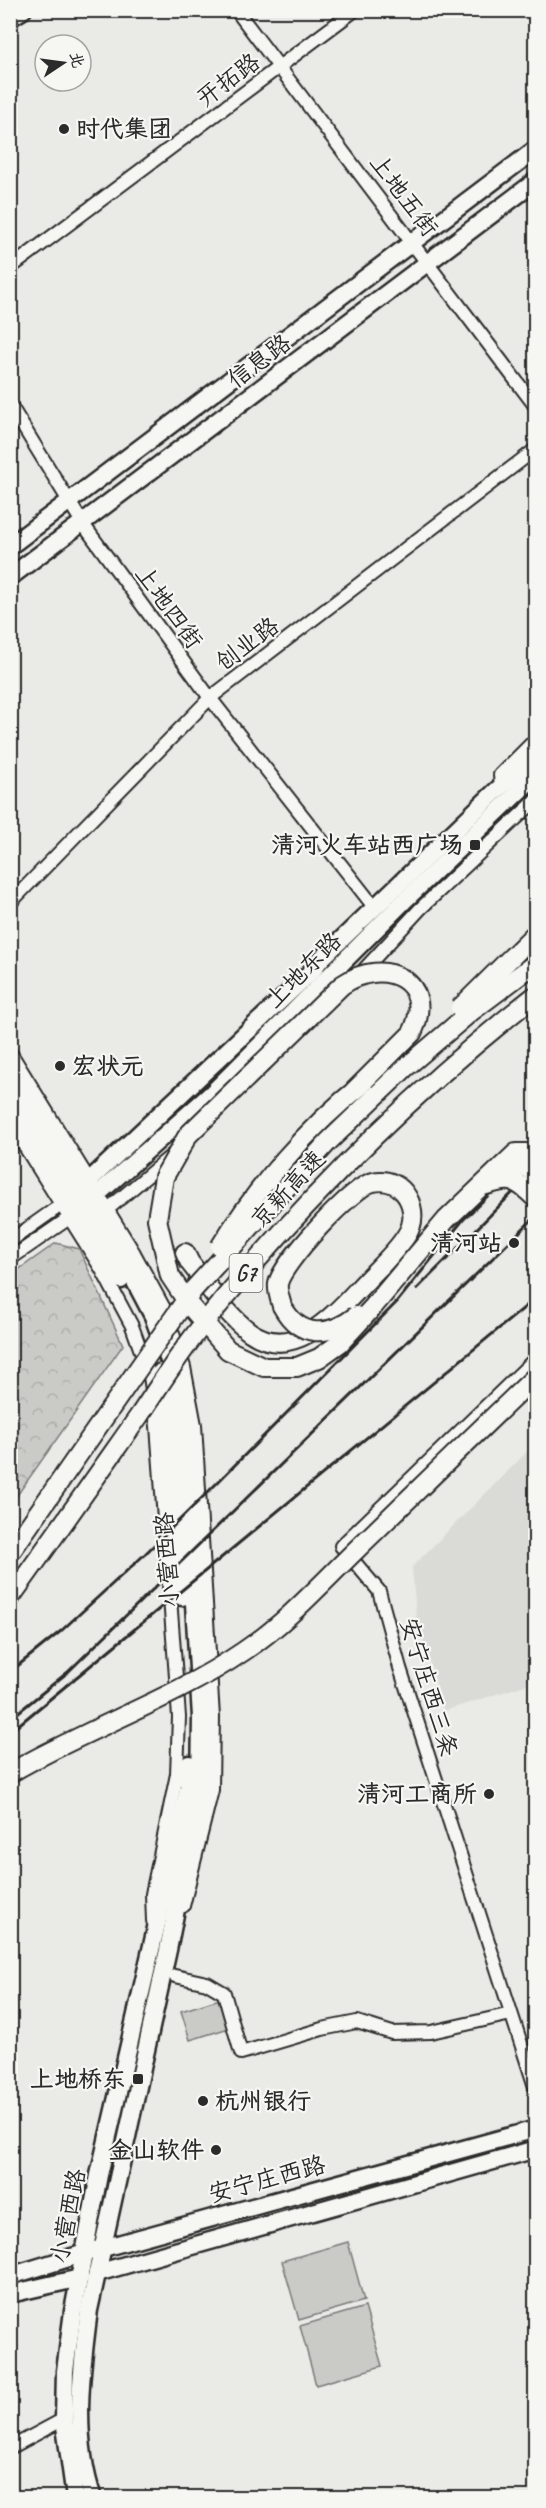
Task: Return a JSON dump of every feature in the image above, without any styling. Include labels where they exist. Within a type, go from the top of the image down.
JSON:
[{"type":"highway","points":[[354,1092],[464,1004],[536,933]]},
{"type":"highway","name":"京新高速","points":[[10,1553],[193,1290],[336,1134],[404,1070],[472,1011],[536,963]]},
{"type":"highway","points":[[193,1290],[235,1223],[285,1161],[412,1034],[417,1023],[417,998],[412,989],[396,975],[386,971],[356,975],[342,985],[188,1135],[164,1177],[157,1220],[170,1276],[190,1306],[228,1350],[264,1367],[297,1367],[319,1358],[340,1342],[446,1220],[516,1153],[521,1152],[536,1159]]},
{"type":"highway","name":"京新高速","points":[[10,1598],[202,1325],[270,1245],[331,1177],[405,1105],[457,1058],[536,995]]},
{"type":"highway","points":[[503,1166],[514,1164],[536,1175]]},
{"type":"highway","points":[[481,1186],[513,1180],[536,1199]]},
{"type":"highway","points":[[185,1253],[190,1263],[235,1318],[250,1332],[276,1342],[288,1341],[308,1334],[325,1323],[403,1241],[413,1222],[413,1212],[405,1193],[397,1186],[379,1181],[371,1182],[354,1192],[289,1262],[278,1284],[282,1306],[295,1325],[321,1332],[347,1323],[369,1306],[395,1280]]},
{"type":"highway","points":[[10,1773],[166,1697],[247,1649],[299,1606],[536,1376]]},
{"type":"main road","points":[[10,18],[23,10]]},
{"type":"main road","name":"信息路","points":[[10,546],[536,149]]},
{"type":"main road","name":"信息路","points":[[10,578],[536,181]]},
{"type":"main road","name":"上地东路","points":[[85,1197],[312,971],[320,960],[536,757]]},
{"type":"main road","name":"上地东路","points":[[85,1197],[212,1093],[404,901],[536,775]]},
{"type":"main road","points":[[10,1076],[85,1197]]},
{"type":"main road","points":[[10,1099],[85,1197]]},
{"type":"main road","name":"小营西路","points":[[85,1197],[143,1321],[161,1372],[170,1427],[191,1715],[189,1785],[160,1948],[89,2310],[82,2370],[80,2427],[93,2498]]},
{"type":"main road","name":"小营西路","points":[[75,2498],[64,2419],[65,2371],[99,2175],[160,1948]]},
{"type":"main road","name":"安宁庄西路","points":[[10,2276],[102,2248],[536,2129]]},
{"type":"main road","name":"安宁庄西路","points":[[97,2273],[536,2150]]},
{"type":"main road","points":[[10,2294],[80,2278]]},
{"type":"street","name":"上地五街","points":[[236,10],[536,407]]},
{"type":"street","name":"开拓路","points":[[10,268],[355,10]]},
{"type":"street","name":"上地四街","points":[[10,405],[83,524],[210,698],[375,908]]},
{"type":"street","name":"创业路","points":[[10,903],[210,698],[536,449]]},
{"type":"street","points":[[501,788],[500,775],[536,739]]},
{"type":"street","points":[[85,1197],[154,1171],[219,1112],[385,948],[420,909],[536,800]]},
{"type":"street","points":[[10,1052],[85,1197]]},
{"type":"street","points":[[10,1123],[85,1197]]},
{"type":"street","name":"上地东路","points":[[10,1241],[85,1197]]},
{"type":"street","name":"上地东路","points":[[10,1259],[85,1197]]},
{"type":"street","name":"小营西路","points":[[85,1197],[134,1253],[165,1310],[184,1367],[195,1425],[213,1718],[212,1790],[190,1886],[160,1948]]},
{"type":"street","name":"安宁庄西三条","points":[[536,1358],[341,1546],[379,1591],[400,1668],[536,2090]]},
{"type":"street","points":[[175,1976],[207,1983],[224,1993],[241,2054],[322,2029],[357,2022],[392,2034],[431,2032],[511,2014]]},
{"type":"street","points":[[80,2278],[97,2273]]},
{"type":"street","points":[[10,2448],[64,2419]]},
{"type":"shaded area","points":[[535,1444],[535,1678],[525,1685],[444,1711],[416,1615],[412,1567]]},
{"type":"green space","points":[[56,1243],[79,1249],[123,1345],[11,1504],[11,1275]]},
{"type":"green space","points":[[220,1999],[229,2028],[190,2040],[181,2011]]},
{"type":"green space","points":[[348,2242],[364,2301],[299,2320],[282,2261]]},
{"type":"green space","points":[[365,2307],[382,2366],[316,2385],[300,2326]]},
{"type":"railway","points":[[10,1672],[61,1631],[144,1555],[216,1484],[397,1302],[463,1220],[536,1149]]},
{"type":"railway","points":[[417,1289],[536,1169]]},
{"type":"railway","points":[[10,1719],[68,1672],[536,1216]]},
{"type":"railway","points":[[10,1732],[536,1298]]},
{"type":"place","name":"时代集团","points":[[64,129]]},
{"type":"place","name":"清河火车站西广场","points":[[475,845]]},
{"type":"place","name":"宏状元","points":[[60,1066]]},
{"type":"place","name":"清河站","points":[[514,1243]]},
{"type":"place","name":"清河工商所","points":[[489,1794]]},
{"type":"place","name":"上地桥东","points":[[138,2079]]},
{"type":"place","name":"杭州银行","points":[[203,2101]]},
{"type":"place","name":"金山软件","points":[[216,2150]]}]
